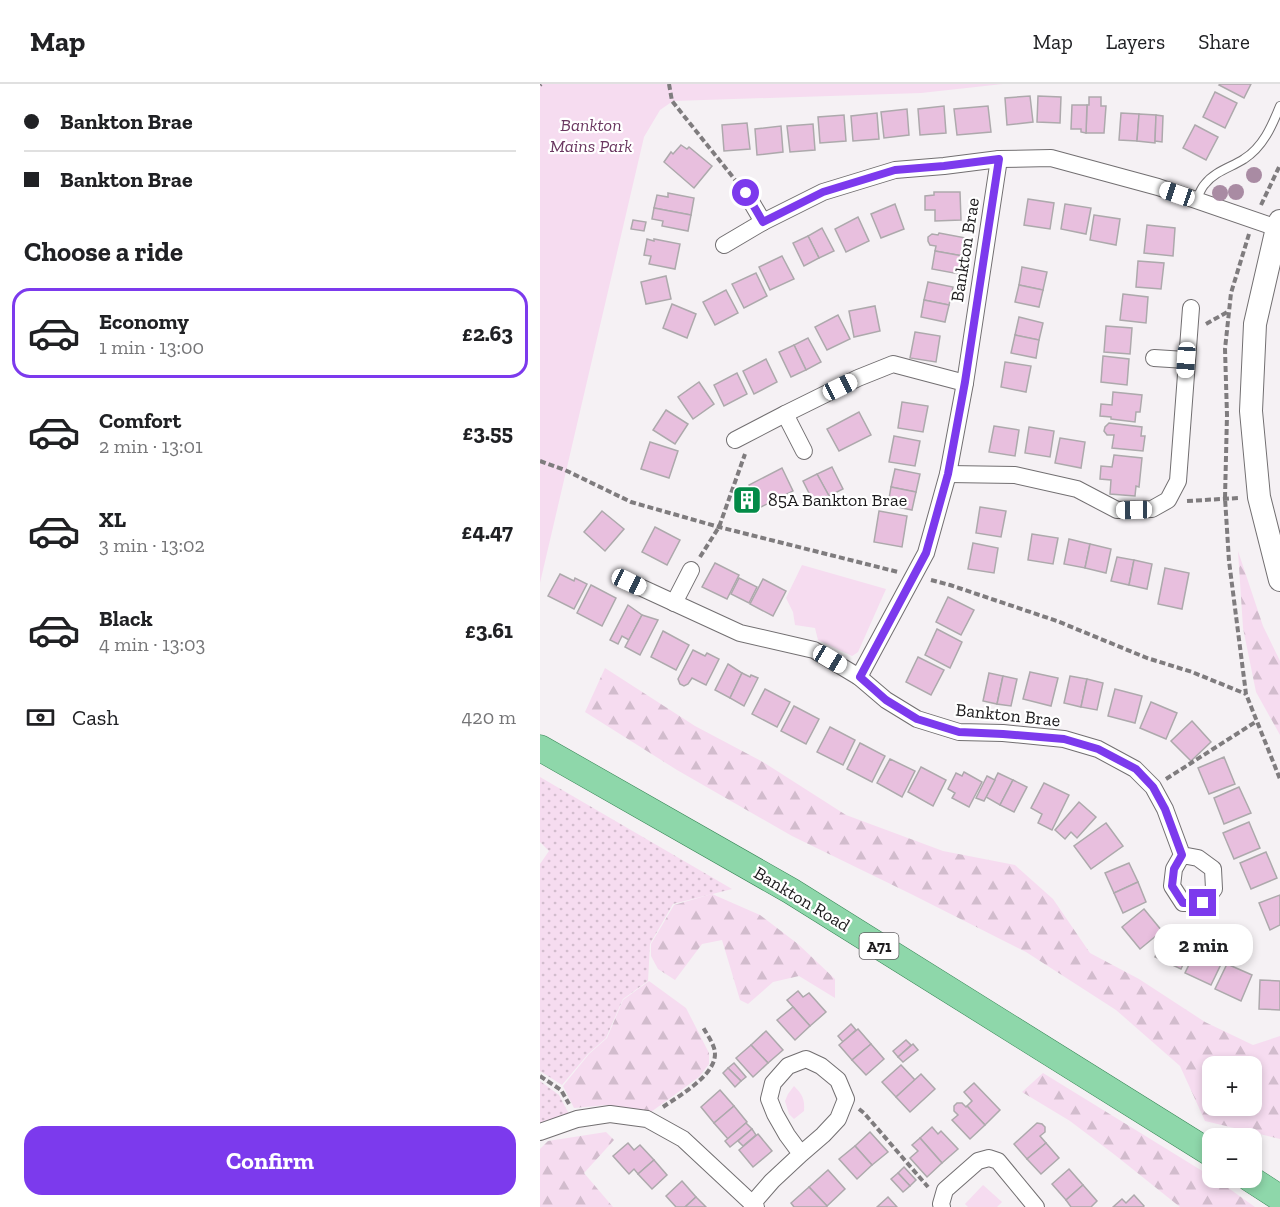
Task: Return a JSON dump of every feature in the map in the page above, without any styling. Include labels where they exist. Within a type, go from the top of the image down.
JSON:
[{"type":"main road","name":"Bankton Road","points":[[540,747],[791,891],[1202,1148]]},
{"type":"main road","points":[[1262,1186],[1280,1198]]},
{"type":"street","points":[[724,245],[763,222],[823,192],[895,170],[999,159],[1051,158],[1158,187],[1279,225],[1255,324],[1251,411],[1259,497],[1280,580]]},
{"type":"street","name":"Bankton Brae","points":[[860,677],[926,553],[948,474],[965,382],[999,159]]},
{"type":"street","points":[[746,193],[763,222]]},
{"type":"street","points":[[948,474],[1015,475],[1077,489],[1117,510],[1152,509],[1168,500],[1178,481],[1191,308]]},
{"type":"street","points":[[1154,358],[1186,360]]},
{"type":"street","points":[[735,440],[858,378],[893,364],[965,382]]},
{"type":"street","points":[[785,414],[804,452]]},
{"type":"street","points":[[675,603],[691,570]]},
{"type":"street","name":"Bankton Brae","points":[[629,582],[740,633],[814,650],[860,677],[886,700],[917,719],[959,732],[1064,739],[1098,749],[1136,769],[1153,787],[1165,809],[1182,855]]},
{"type":"street","points":[[540,1132],[577,1119],[610,1114],[647,1119],[683,1140],[754,1205],[772,1181],[823,1136],[838,1119],[846,1100],[838,1080],[821,1066],[806,1059],[788,1066],[773,1083],[769,1099],[783,1128],[801,1154]]},
{"type":"street","points":[[941,1205],[945,1190],[978,1161],[989,1158],[998,1161],[1035,1207]]},
{"type":"lane","points":[[1196,200],[1205,183],[1222,170],[1245,159],[1260,144],[1271,129],[1280,106]]},
{"type":"path","points":[[669,84],[672,101],[746,193]]},
{"type":"path","points":[[691,570],[719,527],[753,430]]},
{"type":"path","points":[[540,461],[565,470]]},
{"type":"path","points":[[1182,501],[1226,498]]},
{"type":"path","points":[[1246,694],[1280,779]]},
{"type":"path","points":[[1153,787],[1257,722]]},
{"type":"path","points":[[647,1119],[702,1079],[713,1066],[715,1050],[702,1027]]},
{"type":"path","points":[[540,1076],[561,1090],[577,1119]]},
{"type":"path","points":[[846,1100],[864,1113],[920,1177],[941,1205]]},
{"type":"green space","name":"Bankton Mains Park","points":[[540,84],[1003,84],[921,93],[673,101],[660,110],[644,137],[540,583]]},
{"type":"green space","points":[[1238,551],[1263,626],[1280,661],[1280,735],[1256,692],[1243,628]]},
{"type":"green space","points":[[802,565],[886,589],[858,652],[852,656],[818,640],[815,628],[795,625],[793,612],[786,598]]},
{"type":"green space","points":[[605,668],[695,726],[763,762],[846,815],[943,851],[1015,865],[1053,899],[1090,953],[1139,979],[1205,1022],[1253,1045],[1280,1036],[1280,1139],[1262,1135],[1262,1128],[1234,1128],[1205,1121],[1203,1116],[1262,1116],[1262,1056],[1202,1056],[1202,1114],[1180,1066],[1116,1010],[1026,952],[792,836],[677,770],[585,712]]},
{"type":"green space","points":[[540,777],[732,889],[673,904],[650,944],[648,981],[623,999],[606,1038],[588,1054],[562,1085],[540,1071],[540,864],[549,851],[540,842]]},
{"type":"green space","points":[[712,894],[760,915],[798,944],[835,979],[835,998],[799,976],[773,982],[748,1004],[740,1000],[722,940],[702,944],[675,980],[658,969],[651,956],[651,944],[674,905]]},
{"type":"green space","points":[[649,981],[686,1008],[709,1053],[709,1064],[699,1077],[651,1112],[606,1105],[574,1108],[563,1086],[589,1054],[607,1038],[623,1000]]},
{"type":"green space","points":[[1043,1073],[1202,1171],[1202,1188],[1228,1188],[1255,1207],[1180,1207],[1070,1121],[1022,1092]]},
{"type":"green space","points":[[540,1081],[559,1095],[569,1114],[540,1126]]},
{"type":"green space","points":[[794,1086],[802,1097],[804,1111],[794,1119],[789,1114],[785,1101]]},
{"type":"green space","points":[[606,1132],[614,1140],[584,1173],[613,1207],[540,1207],[540,1149],[548,1141]]},
{"type":"green space","points":[[983,1185],[1002,1202],[997,1207],[968,1207],[965,1204]]},
{"type":"building","points":[[1220,84],[1251,84],[1244,98]]},
{"type":"building","points":[[1215,92],[1237,103],[1225,128],[1203,117]]},
{"type":"building","points":[[1030,96],[1033,122],[1007,125],[1005,98]]},
{"type":"building","points":[[1038,96],[1061,97],[1060,123],[1037,122]]},
{"type":"building","points":[[1089,97],[1101,97],[1101,106],[1106,106],[1104,133],[1086,133]]},
{"type":"building","points":[[1072,105],[1087,105],[1086,133],[1081,132],[1081,129],[1071,129]]},
{"type":"building","points":[[944,106],[946,133],[920,135],[918,109]]},
{"type":"building","points":[[988,106],[991,132],[957,135],[954,109]]},
{"type":"building","points":[[907,109],[909,135],[884,138],[881,112]]},
{"type":"building","points":[[877,113],[879,139],[853,141],[851,116]]},
{"type":"building","points":[[1121,113],[1139,114],[1137,141],[1119,140]]},
{"type":"building","points":[[1139,114],[1156,115],[1155,143],[1137,141]]},
{"type":"building","points":[[844,115],[846,141],[820,143],[818,117]]},
{"type":"building","points":[[1156,115],[1163,116],[1162,142],[1155,141]]},
{"type":"building","points":[[747,123],[750,149],[724,151],[722,125]]},
{"type":"building","points":[[813,124],[815,150],[790,152],[787,126]]},
{"type":"building","points":[[1195,125],[1218,137],[1206,160],[1183,148]]},
{"type":"building","points":[[781,126],[783,152],[757,155],[755,129]]},
{"type":"building","points":[[681,145],[687,149],[689,147],[712,166],[694,188],[664,162],[671,152],[673,154]]},
{"type":"building","points":[[934,192],[960,192],[961,220],[935,221],[935,210],[925,210],[925,196],[934,195]]},
{"type":"building","points":[[668,193],[694,198],[691,215],[654,208],[657,195],[668,197]]},
{"type":"building","points":[[1028,199],[1054,203],[1050,229],[1024,225]]},
{"type":"building","points":[[895,204],[904,229],[881,238],[871,214]]},
{"type":"building","points":[[1065,204],[1091,208],[1086,234],[1061,229]]},
{"type":"building","points":[[654,208],[691,215],[688,231],[662,226],[663,221],[652,219]]},
{"type":"building","points":[[1094,215],[1120,219],[1116,245],[1090,240]]},
{"type":"building","points":[[858,217],[869,241],[846,252],[835,229]]},
{"type":"building","points":[[633,220],[646,222],[644,231],[631,229]]},
{"type":"building","points":[[1147,225],[1175,228],[1173,256],[1144,253]]},
{"type":"building","points":[[822,228],[834,251],[819,258],[808,236]]},
{"type":"building","points":[[939,233],[966,238],[963,256],[935,251],[936,246],[930,245],[928,237]]},
{"type":"building","points":[[808,236],[819,258],[804,266],[793,243]]},
{"type":"building","points":[[647,239],[680,244],[675,269],[649,264],[651,256],[644,255]]},
{"type":"building","points":[[935,251],[963,256],[959,274],[932,269]]},
{"type":"building","points":[[782,256],[794,279],[770,290],[759,267]]},
{"type":"building","points":[[1138,261],[1164,263],[1161,289],[1136,287]]},
{"type":"building","points":[[1022,267],[1047,272],[1043,290],[1019,285]]},
{"type":"building","points":[[756,273],[767,296],[744,308],[732,284]]},
{"type":"building","points":[[666,276],[671,299],[646,304],[641,282]]},
{"type":"building","points":[[928,282],[953,287],[949,305],[924,300]]},
{"type":"building","points":[[1019,285],[1043,290],[1039,307],[1015,302]]},
{"type":"building","points":[[726,290],[738,313],[715,325],[703,302]]},
{"type":"building","points":[[1123,294],[1148,297],[1146,323],[1120,320]]},
{"type":"building","points":[[924,300],[949,305],[945,322],[921,317]]},
{"type":"building","points":[[672,304],[696,314],[687,338],[663,328]]},
{"type":"building","points":[[875,306],[880,331],[854,337],[849,311]]},
{"type":"building","points":[[838,315],[850,339],[827,350],[815,327]]},
{"type":"building","points":[[1019,317],[1043,323],[1039,340],[1015,335]]},
{"type":"building","points":[[1106,326],[1132,328],[1130,354],[1104,352]]},
{"type":"building","points":[[915,332],[940,336],[936,362],[910,358]]},
{"type":"building","points":[[1015,335],[1039,340],[1036,358],[1011,353]]},
{"type":"building","points":[[808,338],[821,362],[806,370],[794,345]]},
{"type":"building","points":[[794,345],[806,370],[791,377],[779,352]]},
{"type":"building","points":[[1103,356],[1129,359],[1127,385],[1101,382]]},
{"type":"building","points":[[766,359],[777,382],[754,394],[743,371]]},
{"type":"building","points":[[1005,362],[1031,366],[1026,392],[1001,387]]},
{"type":"building","points":[[737,373],[747,394],[724,406],[714,385]]},
{"type":"building","points":[[699,382],[714,404],[693,419],[678,397]]},
{"type":"building","points":[[1113,392],[1142,395],[1140,412],[1136,412],[1135,422],[1100,416],[1101,404],[1112,405]]},
{"type":"building","points":[[902,402],[928,406],[923,432],[898,428]]},
{"type":"building","points":[[666,410],[688,424],[675,444],[653,430]]},
{"type":"building","points":[[859,412],[871,435],[839,451],[827,429]]},
{"type":"building","points":[[1109,423],[1142,427],[1141,436],[1145,436],[1143,451],[1112,448],[1114,435],[1107,435],[1104,431]]},
{"type":"building","points":[[994,426],[1019,430],[1015,456],[989,452]]},
{"type":"building","points":[[1029,427],[1054,431],[1050,457],[1025,453]]},
{"type":"building","points":[[894,436],[920,441],[915,466],[889,462]]},
{"type":"building","points":[[1060,438],[1085,442],[1081,468],[1055,463]]},
{"type":"building","points":[[650,442],[678,451],[669,478],[641,469]]},
{"type":"building","points":[[1114,455],[1142,458],[1139,487],[1136,486],[1135,496],[1110,494],[1111,480],[1100,479],[1101,466],[1112,467]]},
{"type":"building","points":[[832,467],[843,489],[829,496],[817,474]]},
{"type":"building","points":[[782,468],[793,491],[761,507],[749,485]]},
{"type":"building","points":[[895,469],[920,474],[916,492],[891,487]]},
{"type":"building","points":[[817,474],[829,496],[814,503],[803,481]]},
{"type":"building","points":[[891,487],[916,492],[912,510],[888,505]]},
{"type":"building","points":[[980,507],[1006,511],[1001,537],[976,533]]},
{"type":"building","points":[[602,511],[624,529],[605,551],[584,532]]},
{"type":"building","points":[[879,511],[907,516],[902,547],[874,542]]},
{"type":"building","points":[[655,527],[680,540],[667,565],[642,552]]},
{"type":"building","points":[[1032,534],[1058,538],[1053,564],[1028,560]]},
{"type":"building","points":[[1069,539],[1090,544],[1085,568],[1064,564]]},
{"type":"building","points":[[973,543],[998,548],[994,573],[968,569]]},
{"type":"building","points":[[1090,544],[1111,549],[1106,573],[1085,568]]},
{"type":"building","points":[[1117,557],[1134,560],[1129,585],[1111,581]]},
{"type":"building","points":[[1134,560],[1152,564],[1147,589],[1129,585]]},
{"type":"building","points":[[715,563],[739,575],[727,599],[702,587]]},
{"type":"building","points":[[1165,568],[1189,573],[1182,609],[1158,604]]},
{"type":"building","points":[[560,574],[587,584],[574,609],[548,596]]},
{"type":"building","points":[[739,578],[757,587],[749,603],[731,594]]},
{"type":"building","points":[[763,579],[786,591],[773,616],[750,604]]},
{"type":"building","points":[[591,585],[616,598],[602,626],[577,613]]},
{"type":"building","points":[[948,597],[974,610],[961,635],[936,622]]},
{"type":"building","points":[[628,605],[642,615],[629,640],[622,636],[618,644],[610,640]]},
{"type":"building","points":[[642,615],[658,620],[640,655],[625,647]]},
{"type":"building","points":[[937,629],[962,642],[950,668],[925,655]]},
{"type":"building","points":[[663,631],[689,645],[676,670],[651,657]]},
{"type":"building","points":[[693,650],[719,659],[706,685],[692,678],[684,686],[678,679]]},
{"type":"building","points":[[918,657],[944,670],[931,695],[906,682]]},
{"type":"building","points":[[728,664],[742,673],[730,698],[715,690]]},
{"type":"building","points":[[1030,672],[1058,678],[1051,706],[1023,699]]},
{"type":"building","points":[[742,673],[758,678],[744,706],[730,698]]},
{"type":"building","points":[[989,673],[1003,676],[997,704],[983,701]]},
{"type":"building","points":[[1003,676],[1017,679],[1011,706],[997,704]]},
{"type":"building","points":[[1070,676],[1087,679],[1081,707],[1064,703]]},
{"type":"building","points":[[1087,679],[1103,683],[1097,710],[1081,707]]},
{"type":"building","points":[[765,689],[790,702],[777,727],[752,714]]},
{"type":"building","points":[[1115,689],[1142,696],[1135,723],[1108,716]]},
{"type":"building","points":[[1151,702],[1177,713],[1166,739],[1140,728]]},
{"type":"building","points":[[794,706],[819,719],[806,744],[781,731]]},
{"type":"building","points":[[1192,721],[1211,742],[1191,761],[1171,741]]},
{"type":"building","points":[[830,727],[855,740],[843,765],[817,752]]},
{"type":"building","points":[[860,743],[885,756],[872,782],[847,769]]},
{"type":"building","points":[[1224,757],[1235,784],[1209,794],[1198,768]]},
{"type":"building","points":[[890,759],[915,771],[902,797],[877,783]]},
{"type":"building","points":[[921,767],[946,780],[933,806],[908,792]]},
{"type":"building","points":[[964,772],[982,782],[969,807],[952,798],[955,793],[948,789],[956,773],[962,776]]},
{"type":"building","points":[[998,773],[1013,780],[1000,805],[986,797]]},
{"type":"building","points":[[987,776],[995,780],[984,801],[976,798]]},
{"type":"building","points":[[1013,780],[1027,787],[1014,812],[1000,805]]},
{"type":"building","points":[[1044,783],[1069,795],[1052,830],[1038,823],[1042,814],[1031,808]]},
{"type":"building","points":[[1239,787],[1251,813],[1224,824],[1214,798]]},
{"type":"building","points":[[1079,802],[1096,817],[1077,838],[1071,832],[1065,839],[1055,830]]},
{"type":"building","points":[[1249,822],[1260,848],[1234,859],[1223,833]]},
{"type":"building","points":[[1106,823],[1123,846],[1091,869],[1074,846]]},
{"type":"building","points":[[1266,852],[1277,878],[1251,889],[1240,863]]},
{"type":"building","points":[[1129,863],[1138,882],[1114,893],[1105,873]]},
{"type":"building","points":[[1138,882],[1146,902],[1123,913],[1114,893]]},
{"type":"building","points":[[1280,895],[1280,925],[1270,930],[1259,903]]},
{"type":"building","points":[[1144,909],[1162,931],[1140,949],[1122,927]]},
{"type":"building","points":[[1167,932],[1192,944],[1181,969],[1155,957]]},
{"type":"building","points":[[1197,948],[1223,960],[1211,985],[1185,973]]},
{"type":"building","points":[[1227,964],[1252,975],[1241,1001],[1215,989]]},
{"type":"building","points":[[1260,980],[1280,981],[1280,1010],[1259,1009]]},
{"type":"building","points":[[798,991],[803,997],[809,993],[826,1012],[810,1026],[787,1000]]},
{"type":"building","points":[[793,1007],[810,1026],[795,1040],[777,1020]]},
{"type":"building","points":[[851,1024],[856,1030],[843,1042],[838,1036]]},
{"type":"building","points":[[858,1029],[871,1044],[852,1060],[839,1045]]},
{"type":"building","points":[[766,1031],[783,1050],[768,1063],[751,1045]]},
{"type":"building","points":[[906,1040],[911,1045],[898,1057],[893,1051]]},
{"type":"building","points":[[871,1044],[884,1059],[866,1075],[852,1060]]},
{"type":"building","points":[[913,1044],[918,1050],[903,1062],[898,1057]]},
{"type":"building","points":[[751,1045],[768,1063],[753,1077],[736,1058]]},
{"type":"building","points":[[734,1063],[746,1077],[741,1081],[728,1068]]},
{"type":"building","points":[[901,1065],[915,1080],[896,1097],[882,1082]]},
{"type":"building","points":[[728,1068],[741,1081],[735,1087],[723,1073]]},
{"type":"building","points":[[921,1074],[935,1089],[910,1112],[896,1097]]},
{"type":"building","points":[[974,1083],[1000,1110],[985,1125],[967,1106],[972,1101],[964,1092]]},
{"type":"building","points":[[720,1090],[734,1106],[714,1123],[701,1107]]},
{"type":"building","points":[[957,1103],[967,1106],[985,1125],[970,1139],[952,1120],[958,1115],[954,1111]]},
{"type":"building","points":[[734,1106],[747,1122],[728,1139],[714,1123]]},
{"type":"building","points":[[746,1123],[752,1129],[730,1147],[725,1141]]},
{"type":"building","points":[[1037,1123],[1045,1127],[1045,1132],[1040,1136],[1046,1143],[1027,1159],[1014,1144]]},
{"type":"building","points":[[932,1127],[938,1134],[941,1131],[958,1149],[942,1163],[920,1138]]},
{"type":"building","points":[[752,1129],[756,1135],[743,1146],[738,1141]]},
{"type":"building","points":[[870,1132],[888,1152],[872,1165],[855,1146]]},
{"type":"building","points":[[758,1134],[772,1151],[753,1167],[739,1150]]},
{"type":"building","points":[[920,1138],[942,1163],[927,1177],[910,1158],[918,1151],[912,1145]]},
{"type":"building","points":[[628,1143],[634,1150],[640,1145],[654,1160],[638,1174],[634,1169],[629,1174],[613,1156]]},
{"type":"building","points":[[1046,1143],[1059,1158],[1041,1174],[1027,1159]]},
{"type":"building","points":[[855,1146],[872,1165],[857,1179],[839,1159]]},
{"type":"building","points":[[654,1160],[667,1175],[652,1189],[638,1174]]},
{"type":"building","points":[[904,1167],[916,1180],[910,1186],[898,1173]]},
{"type":"building","points":[[1069,1169],[1083,1185],[1066,1200],[1052,1184]]},
{"type":"building","points":[[828,1170],[845,1189],[827,1206],[809,1187]]},
{"type":"building","points":[[898,1173],[910,1186],[903,1192],[891,1179]]},
{"type":"building","points":[[682,1181],[696,1197],[685,1207],[676,1207],[666,1196]]},
{"type":"building","points":[[1083,1185],[1097,1201],[1091,1207],[1071,1207],[1066,1200]]},
{"type":"building","points":[[809,1187],[826,1207],[794,1207],[791,1203]]},
{"type":"building","points":[[1134,1195],[1143,1207],[1113,1207],[1122,1199],[1126,1203]]},
{"type":"building","points":[[696,1197],[706,1207],[685,1207]]},
{"type":"building","points":[[888,1197],[897,1207],[877,1207]]},
{"type":"place","name":"85A Bankton Brae","points":[[747,500]]},
{"type":"route","points":[[746,193],[763,222],[823,192],[895,170],[999,159],[965,382],[948,474],[926,553],[860,677],[886,700],[917,719],[959,732],[1064,739],[1098,749],[1136,769],[1153,787],[1165,809],[1182,855],[1174,869],[1172,886],[1183,903],[1203,903]]}]
